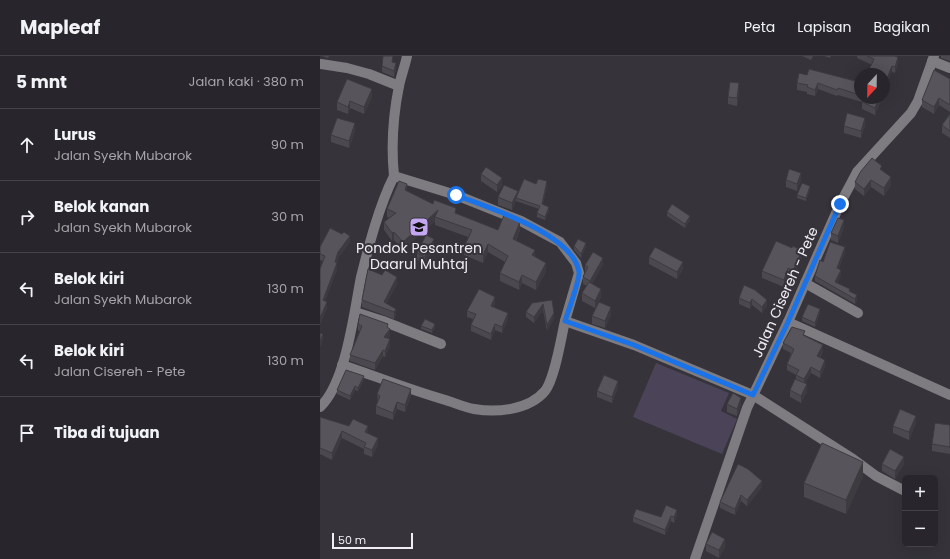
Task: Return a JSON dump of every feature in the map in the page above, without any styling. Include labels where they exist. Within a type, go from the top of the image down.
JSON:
[{"type":"street","points":[[320,407],[331,393],[342,364],[351,334],[362,276],[383,200],[394,176],[392,152],[399,86],[407,56]]},
{"type":"street","points":[[933,58],[950,68]]},
{"type":"street","name":"Jalan Cisereh - Pete","points":[[695,559],[753,395],[788,322],[840,204],[857,172],[911,113],[918,101],[933,58]]},
{"type":"street","points":[[321,64],[361,72],[399,86]]},
{"type":"street","points":[[342,364],[426,394],[474,409],[494,410],[511,408],[534,400],[545,391],[551,379],[565,321],[579,273],[576,263],[560,242],[521,221],[456,195],[394,176]]},
{"type":"street","points":[[804,283],[858,313]]},
{"type":"street","points":[[355,312],[383,321],[441,344]]},
{"type":"street","points":[[565,321],[634,345],[753,395],[853,459],[876,476],[902,489]]},
{"type":"street","points":[[788,322],[950,395]]},
{"type":"shaded area","points":[[656,363],[729,393],[721,411],[737,419],[722,454],[633,417]]},
{"type":"building","points":[[383,56],[393,56],[392,62],[396,63],[394,71],[382,66]]},
{"type":"building","points":[[867,56],[898,57],[895,67],[892,66],[890,71],[890,68],[870,68],[874,59]]},
{"type":"building","points":[[809,69],[854,81],[854,93],[838,88],[837,90],[818,83],[815,90],[807,87],[808,85],[797,83],[799,73],[807,75]]},
{"type":"building","points":[[934,70],[950,79],[950,105],[939,98],[934,107],[922,100]]},
{"type":"building","points":[[347,79],[372,89],[364,107],[350,101],[348,107],[337,102]]},
{"type":"building","points":[[730,82],[739,83],[737,98],[728,97]]},
{"type":"building","points":[[866,104],[877,104],[875,108]]},
{"type":"building","points":[[847,113],[865,118],[861,131],[844,126]]},
{"type":"building","points":[[950,114],[950,131],[942,125]]},
{"type":"building","points":[[337,118],[355,123],[349,141],[331,135]]},
{"type":"building","points":[[872,158],[882,166],[880,169],[891,177],[884,188],[871,180],[864,189],[855,182],[861,171]]},
{"type":"building","points":[[486,167],[502,178],[497,185],[481,174]]},
{"type":"building","points":[[789,169],[801,173],[797,184],[786,180]]},
{"type":"building","points":[[524,179],[536,184],[538,179],[547,181],[542,204],[549,207],[545,217],[537,213],[540,206],[516,198]]},
{"type":"building","points":[[399,181],[407,184],[405,190],[433,204],[434,200],[456,208],[455,213],[498,230],[504,215],[520,222],[513,239],[535,250],[532,255],[546,263],[536,282],[522,275],[519,282],[500,273],[508,256],[488,244],[483,255],[464,247],[472,230],[435,217],[438,210],[403,242],[394,232],[392,233],[384,222],[396,213],[387,209]]},
{"type":"building","points":[[802,183],[810,186],[806,198],[797,195]]},
{"type":"building","points":[[504,185],[518,191],[512,203],[498,197]]},
{"type":"building","points":[[672,204],[690,216],[685,224],[667,212]]},
{"type":"building","points":[[838,218],[844,220],[838,236],[831,233]]},
{"type":"building","points":[[330,228],[342,234],[344,232],[350,236],[338,252],[335,262],[337,263],[323,300],[327,302],[320,318],[320,269],[325,256],[320,254],[320,247]]},
{"type":"building","points":[[426,235],[434,239],[425,257],[417,253]]},
{"type":"building","points":[[578,239],[586,243],[581,254],[574,246]]},
{"type":"building","points":[[776,241],[792,248],[793,246],[802,251],[793,271],[788,268],[784,280],[762,271]]},
{"type":"building","points":[[830,242],[845,247],[837,268],[841,270],[835,282],[850,289],[849,291],[857,295],[855,299],[815,276],[820,260],[823,262]]},
{"type":"building","points":[[655,247],[683,262],[677,272],[649,257]]},
{"type":"building","points":[[593,252],[603,258],[590,281],[583,277],[588,267],[585,265]]},
{"type":"building","points":[[368,269],[382,275],[385,270],[397,277],[384,302],[396,309],[394,312],[362,300]]},
{"type":"building","points":[[589,282],[601,289],[595,301],[582,293]]},
{"type":"building","points":[[744,285],[755,290],[767,300],[762,307],[752,299],[750,303],[739,298]]},
{"type":"building","points":[[479,289],[495,297],[491,306],[508,313],[502,327],[495,324],[491,334],[471,325],[476,314],[467,311]]},
{"type":"building","points":[[552,300],[554,313],[547,325],[543,304],[534,317],[526,312],[532,303]]},
{"type":"building","points":[[599,302],[611,307],[605,321],[592,316]]},
{"type":"building","points":[[808,304],[820,309],[815,323],[802,317]]},
{"type":"building","points":[[360,314],[388,324],[387,327],[390,329],[384,337],[390,339],[385,351],[383,350],[375,363],[350,355],[362,326],[358,324]]},
{"type":"building","points":[[425,319],[435,324],[432,330],[421,326]]},
{"type":"building","points":[[792,327],[805,331],[803,335],[823,345],[817,356],[825,360],[820,372],[811,367],[804,379],[796,375],[799,370],[787,364],[794,349],[783,343]]},
{"type":"building","points":[[320,333],[323,334],[320,342]]},
{"type":"building","points":[[346,370],[364,376],[358,388],[355,386],[350,396],[337,390]]},
{"type":"building","points":[[604,375],[618,381],[612,397],[597,391]]},
{"type":"building","points":[[383,379],[411,389],[405,405],[397,402],[393,413],[376,406],[380,396],[377,394]]},
{"type":"building","points":[[795,379],[807,384],[801,396],[790,390]]},
{"type":"building","points":[[733,393],[741,398],[737,409],[727,404]]},
{"type":"building","points":[[900,409],[916,416],[909,432],[893,426]]},
{"type":"building","points":[[320,417],[349,426],[353,419],[368,426],[365,432],[378,438],[372,450],[364,447],[366,443],[342,431],[332,453],[320,448]]},
{"type":"building","points":[[935,423],[950,425],[950,447],[932,444]]},
{"type":"building","points":[[822,443],[863,462],[846,500],[804,483]]},
{"type":"building","points":[[890,449],[904,457],[895,471],[882,464]]},
{"type":"building","points":[[738,464],[748,469],[762,481],[747,500],[741,495],[735,509],[720,502]]},
{"type":"building","points":[[666,505],[677,510],[674,517],[671,516],[665,530],[633,517],[636,509],[661,517]]},
{"type":"building","points":[[712,532],[725,539],[719,550],[706,544]]},
{"type":"place","name":"Pondok Pesantren Daarul Muhtaj","points":[[419,227]]},
{"type":"route","points":[[456,195],[521,221],[560,242],[576,263],[579,273],[565,321],[634,345],[753,395],[788,322],[840,204]]}]
